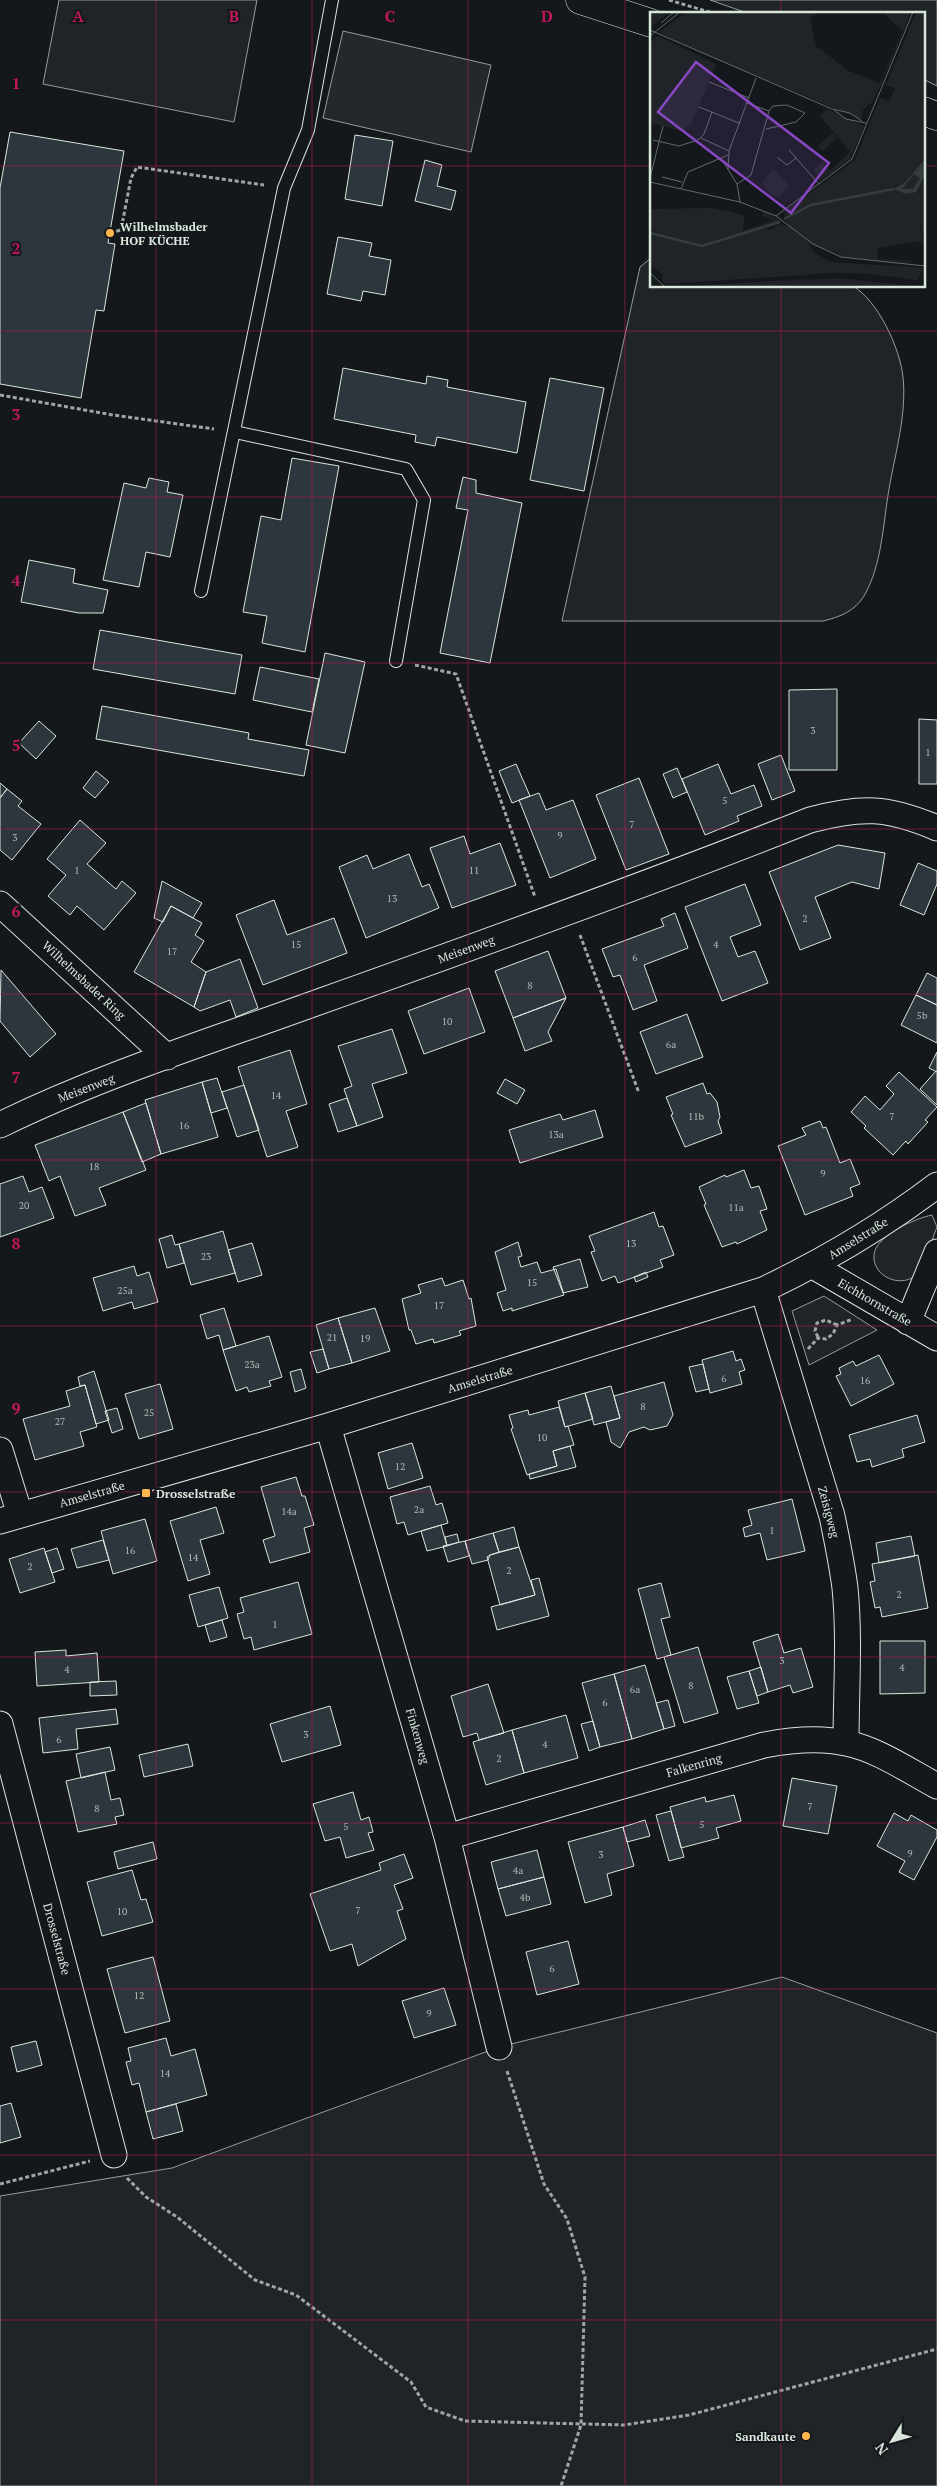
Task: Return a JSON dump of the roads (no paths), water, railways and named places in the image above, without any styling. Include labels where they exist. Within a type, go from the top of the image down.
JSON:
[{"type":"main road","points":[[580,0],[650,23]]},
{"type":"main road","points":[[924,111],[937,116]]},
{"type":"street","name":"Meisenweg","points":[[0,1125],[33,1109],[167,1057],[544,921],[810,820],[844,811],[875,809],[910,816],[937,828]]},
{"type":"street","name":"Wilhelmsbader Ring","points":[[0,904],[167,1057]]},
{"type":"street","name":"Amselstraße","points":[[10,1518],[328,1426],[763,1290],[813,1266],[911,1205],[937,1185]]},
{"type":"street","points":[[908,1322],[937,1252]]},
{"type":"street","name":"Eichhornstraße","points":[[813,1266],[937,1338]]},
{"type":"street","name":"Zeisigweg","points":[[763,1290],[832,1516],[839,1552],[845,1589],[846,1743]]},
{"type":"street","name":"Finkenweg","points":[[328,1426],[447,1837],[499,2047]]},
{"type":"street","points":[[0,1450],[10,1518]]},
{"type":"street","name":"Drosselstraße","points":[[0,1724],[114,2155]]},
{"type":"street","name":"Falkenring","points":[[447,1837],[764,1744],[787,1741],[846,1743],[900,1766],[937,1786]]},
{"type":"lane","points":[[201,591],[284,188],[308,130],[332,0]]},
{"type":"lane","points":[[235,432],[406,468],[424,500],[396,661]]},
{"type":"place","name":"Wilhelmsbader HOF KÜCHE","points":[[110,233]]},
{"type":"place","name":"Drosselstraße","points":[[146,1493]]},
{"type":"place","name":"Sandkaute","points":[[806,2436]]}]
